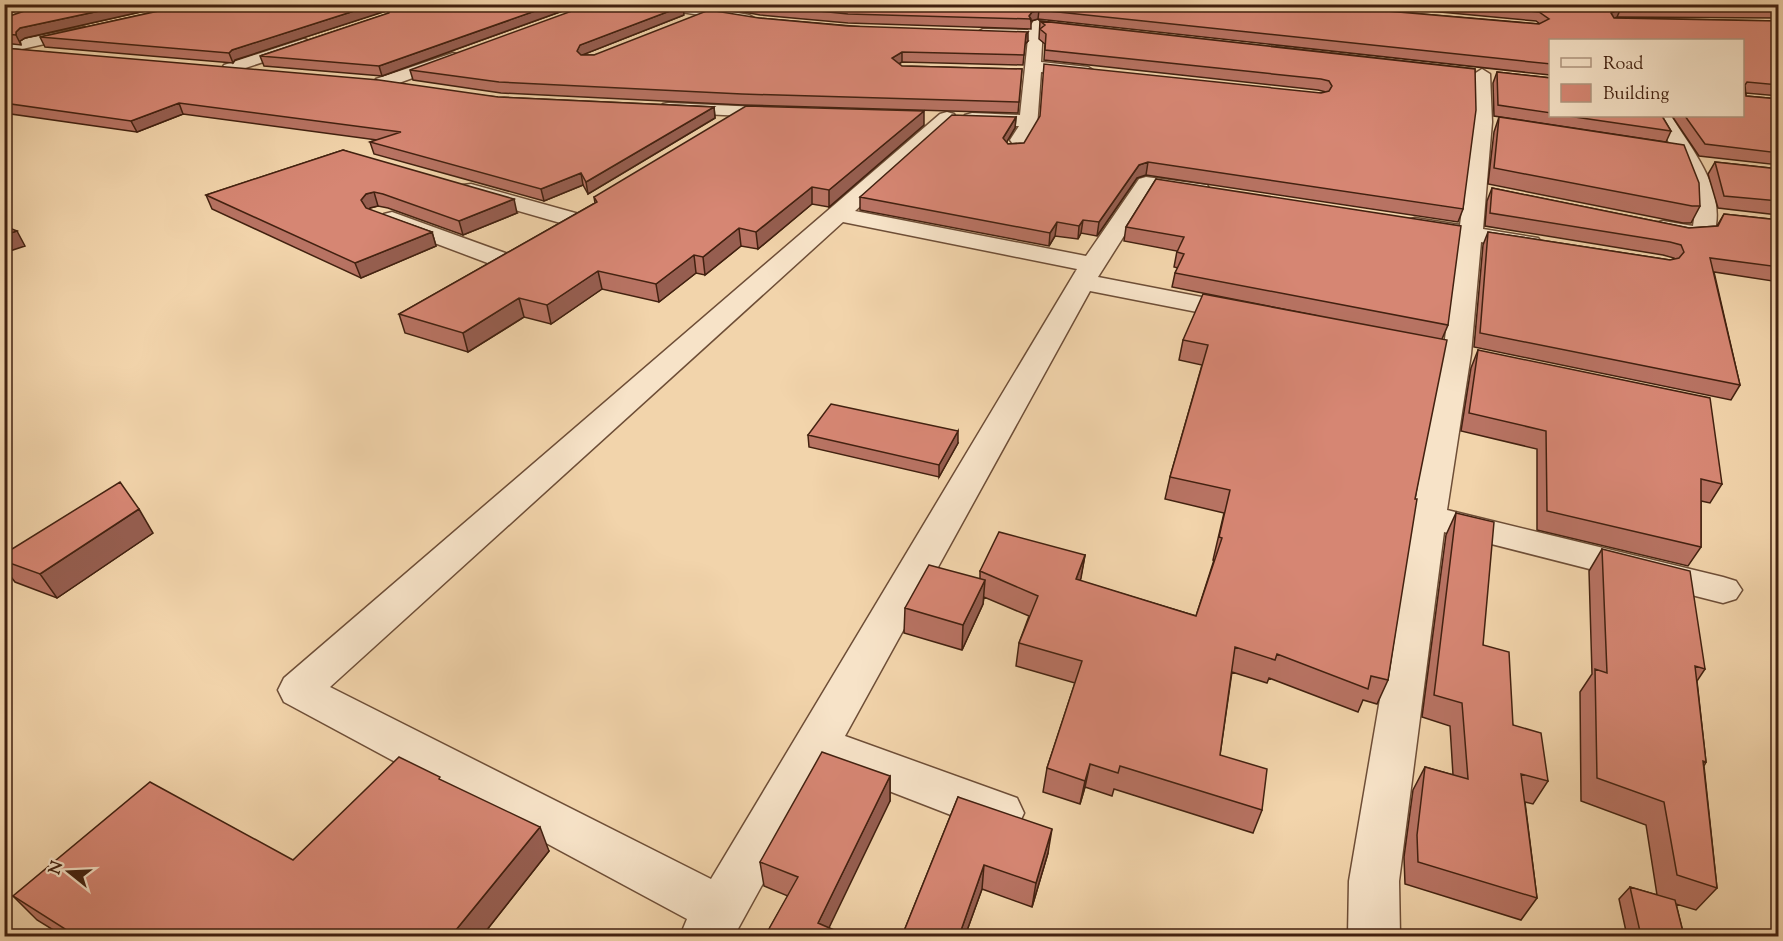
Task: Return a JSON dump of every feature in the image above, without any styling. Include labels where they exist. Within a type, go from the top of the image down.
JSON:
[{"type":"street","points":[[657,4],[760,21]]},
{"type":"street","points":[[675,25],[729,4]]},
{"type":"street","points":[[1014,150],[1028,127],[1029,70],[1041,29],[1052,4]]},
{"type":"street","points":[[4,49],[98,28]]},
{"type":"street","points":[[965,33],[1041,29]]},
{"type":"street","points":[[276,73],[224,68],[316,40]]},
{"type":"street","points":[[4,49],[51,55]]},
{"type":"street","points":[[382,83],[471,52]]},
{"type":"street","points":[[1029,70],[1104,74]]},
{"type":"street","points":[[1374,936],[1374,880],[1428,517],[1456,355],[1483,122],[1481,74]]},
{"type":"street","points":[[363,81],[414,88]]},
{"type":"street","points":[[653,107],[799,114]]},
{"type":"street","points":[[712,131],[743,112]]},
{"type":"street","points":[[1637,223],[1697,234],[1703,232],[1719,217],[1697,161],[1663,117]]},
{"type":"street","points":[[1029,121],[936,118],[838,214],[299,690],[714,924],[1088,274],[1134,206],[1146,183],[1230,195]]},
{"type":"street","points":[[1483,122],[1506,125]]},
{"type":"street","points":[[1660,149],[1697,161]]},
{"type":"street","points":[[447,183],[571,219]]},
{"type":"street","points":[[1476,190],[1499,195]]},
{"type":"street","points":[[542,237],[591,206]]},
{"type":"street","points":[[838,214],[1270,318]]},
{"type":"street","points":[[379,215],[502,260]]},
{"type":"street","points":[[1391,221],[1561,248]]},
{"type":"street","points":[[1428,517],[1723,590]]},
{"type":"street","points":[[817,744],[1010,817]]},
{"type":"building","points":[[45,4],[132,4],[20,28],[16,35],[4,34],[4,18]]},
{"type":"building","points":[[182,4],[376,4],[232,50],[229,53],[40,37]]},
{"type":"building","points":[[388,4],[555,4],[379,66],[260,56],[389,13],[392,7]]},
{"type":"building","points":[[591,4],[674,4],[683,6],[580,45],[577,51],[581,55],[594,55],[709,10],[759,18],[848,26],[1028,32],[1024,55],[902,52],[892,58],[902,66],[1022,69],[1019,102],[742,94],[499,82],[410,70]]},
{"type":"building","points":[[751,4],[1305,4],[1539,24],[1549,19],[1539,12],[1456,4],[1779,4],[1779,9],[1621,8],[1611,13],[1614,18],[1779,21],[1779,85],[1747,82],[1745,85],[1746,96],[1779,99],[1779,153],[1705,144],[1686,117],[1744,117],[1744,39],[1549,39],[1549,64],[1039,10],[1032,12],[1029,16],[1031,19],[848,14]]},
{"type":"building","points":[[1040,21],[1475,69],[1476,110],[1463,209],[1148,162],[1139,165],[1099,222],[1083,220],[1079,226],[1057,222],[1050,233],[860,197],[952,115],[1016,117],[1003,138],[1008,144],[1024,143],[1040,116],[1044,64],[1321,93],[1329,91],[1332,86],[1329,81],[1321,79],[1045,50],[1046,34],[1040,29],[1045,25]]},
{"type":"building","points":[[4,48],[379,80],[498,97],[714,107],[586,182],[581,173],[541,189],[370,142],[401,132],[179,103],[131,121],[4,103]]},
{"type":"building","points":[[1497,72],[1549,78],[1549,113],[1498,105]]},
{"type":"building","points":[[746,106],[924,111],[829,190],[812,187],[756,232],[739,228],[703,257],[694,255],[656,284],[598,271],[547,305],[519,298],[463,333],[399,314],[597,202],[594,197]]},
{"type":"building","points":[[1499,117],[1684,145],[1699,183],[1700,206],[1494,168]]},
{"type":"building","points":[[1575,117],[1663,117],[1671,131]]},
{"type":"building","points":[[343,150],[514,199],[459,221],[383,194],[374,192],[366,194],[361,200],[366,208],[432,232],[355,263],[206,195]]},
{"type":"building","points":[[1715,162],[1779,169],[1779,201],[1724,196]]},
{"type":"building","points":[[1156,179],[1461,226],[1448,325],[1175,273],[1184,254],[1177,252],[1184,237],[1126,227]]},
{"type":"building","points":[[1492,188],[1689,228],[1718,226],[1724,214],[1779,220],[1779,267],[1710,258],[1740,385],[1480,333],[1488,232],[1670,260],[1679,258],[1684,252],[1681,245],[1670,242],[1490,213]]},
{"type":"building","points":[[4,226],[17,231],[4,235]]},
{"type":"building","points":[[1203,294],[1447,340],[1415,499],[1417,499],[1388,680],[1371,676],[1368,689],[1277,654],[1275,660],[1235,647],[1220,755],[1267,769],[1262,810],[1120,766],[1118,773],[1090,764],[1085,781],[1047,768],[1082,661],[1019,643],[1038,596],[980,571],[999,532],[1085,555],[1076,579],[1196,616],[1222,538],[1219,537],[1230,490],[1170,477],[1208,345],[1183,340]]},
{"type":"building","points":[[1478,350],[1710,398],[1722,484],[1701,479],[1701,547],[1547,511],[1546,431],[1469,413]]},
{"type":"building","points":[[831,404],[958,431],[939,465],[808,435]]},
{"type":"building","points":[[120,482],[139,509],[40,574],[4,561],[4,554]]},
{"type":"building","points":[[1456,513],[1494,522],[1483,645],[1509,652],[1513,725],[1541,733],[1548,781],[1521,774],[1537,898],[1418,862],[1417,835],[1425,767],[1468,779],[1462,703],[1434,695]]},
{"type":"building","points":[[1602,549],[1690,571],[1705,669],[1695,666],[1717,888],[1677,875],[1664,802],[1597,778],[1595,669],[1607,673]]},
{"type":"building","points":[[929,565],[985,580],[963,625],[905,608]]},
{"type":"building","points":[[822,752],[890,776],[818,923],[848,936],[765,936],[798,877],[760,862]]},
{"type":"building","points":[[399,757],[440,777],[439,779],[540,827],[451,936],[76,936],[13,896],[150,782],[293,860]]},
{"type":"building","points":[[958,797],[1052,829],[1036,883],[984,865],[959,936],[902,936]]},
{"type":"building","points":[[1630,887],[1675,900],[1684,936],[1641,936]]}]
